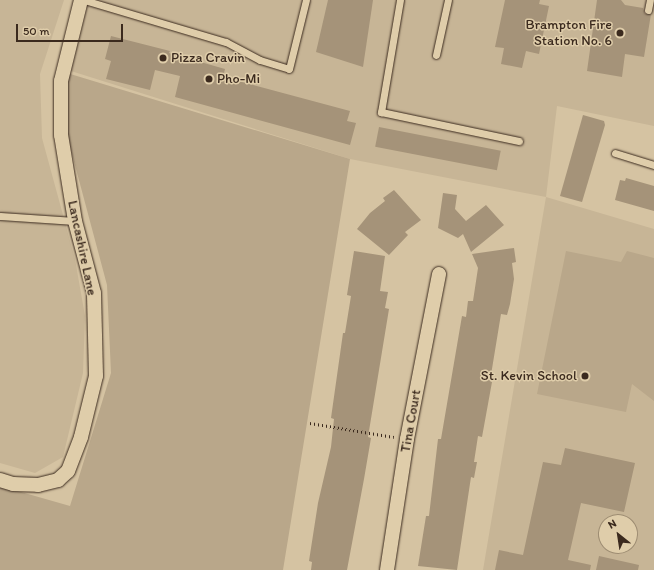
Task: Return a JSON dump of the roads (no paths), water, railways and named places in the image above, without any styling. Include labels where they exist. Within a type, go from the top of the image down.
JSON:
[{"type":"street","name":"Lancashire Lane","points":[[0,480],[13,484],[38,485],[58,480],[70,469],[96,376],[94,293],[75,222],[61,135],[61,82],[83,0]]},
{"type":"street","name":"Tina Court","points":[[387,570],[407,439],[439,274]]},
{"type":"lane","points":[[83,0],[226,42],[260,60],[289,69],[306,0]]},
{"type":"lane","points":[[400,0],[381,112],[519,141]]},
{"type":"lane","points":[[436,55],[448,0]]},
{"type":"lane","points":[[648,10],[650,0]]},
{"type":"lane","points":[[615,153],[654,165]]},
{"type":"lane","points":[[0,216],[75,222]]},
{"type":"place","name":"Brampton Fire Station No. 6","points":[[620,33]]},
{"type":"place","name":"Pizza Cravin","points":[[163,58]]},
{"type":"place","name":"Pho-Mi","points":[[209,79]]},
{"type":"place","name":"St. Kevin School","points":[[585,376]]}]
